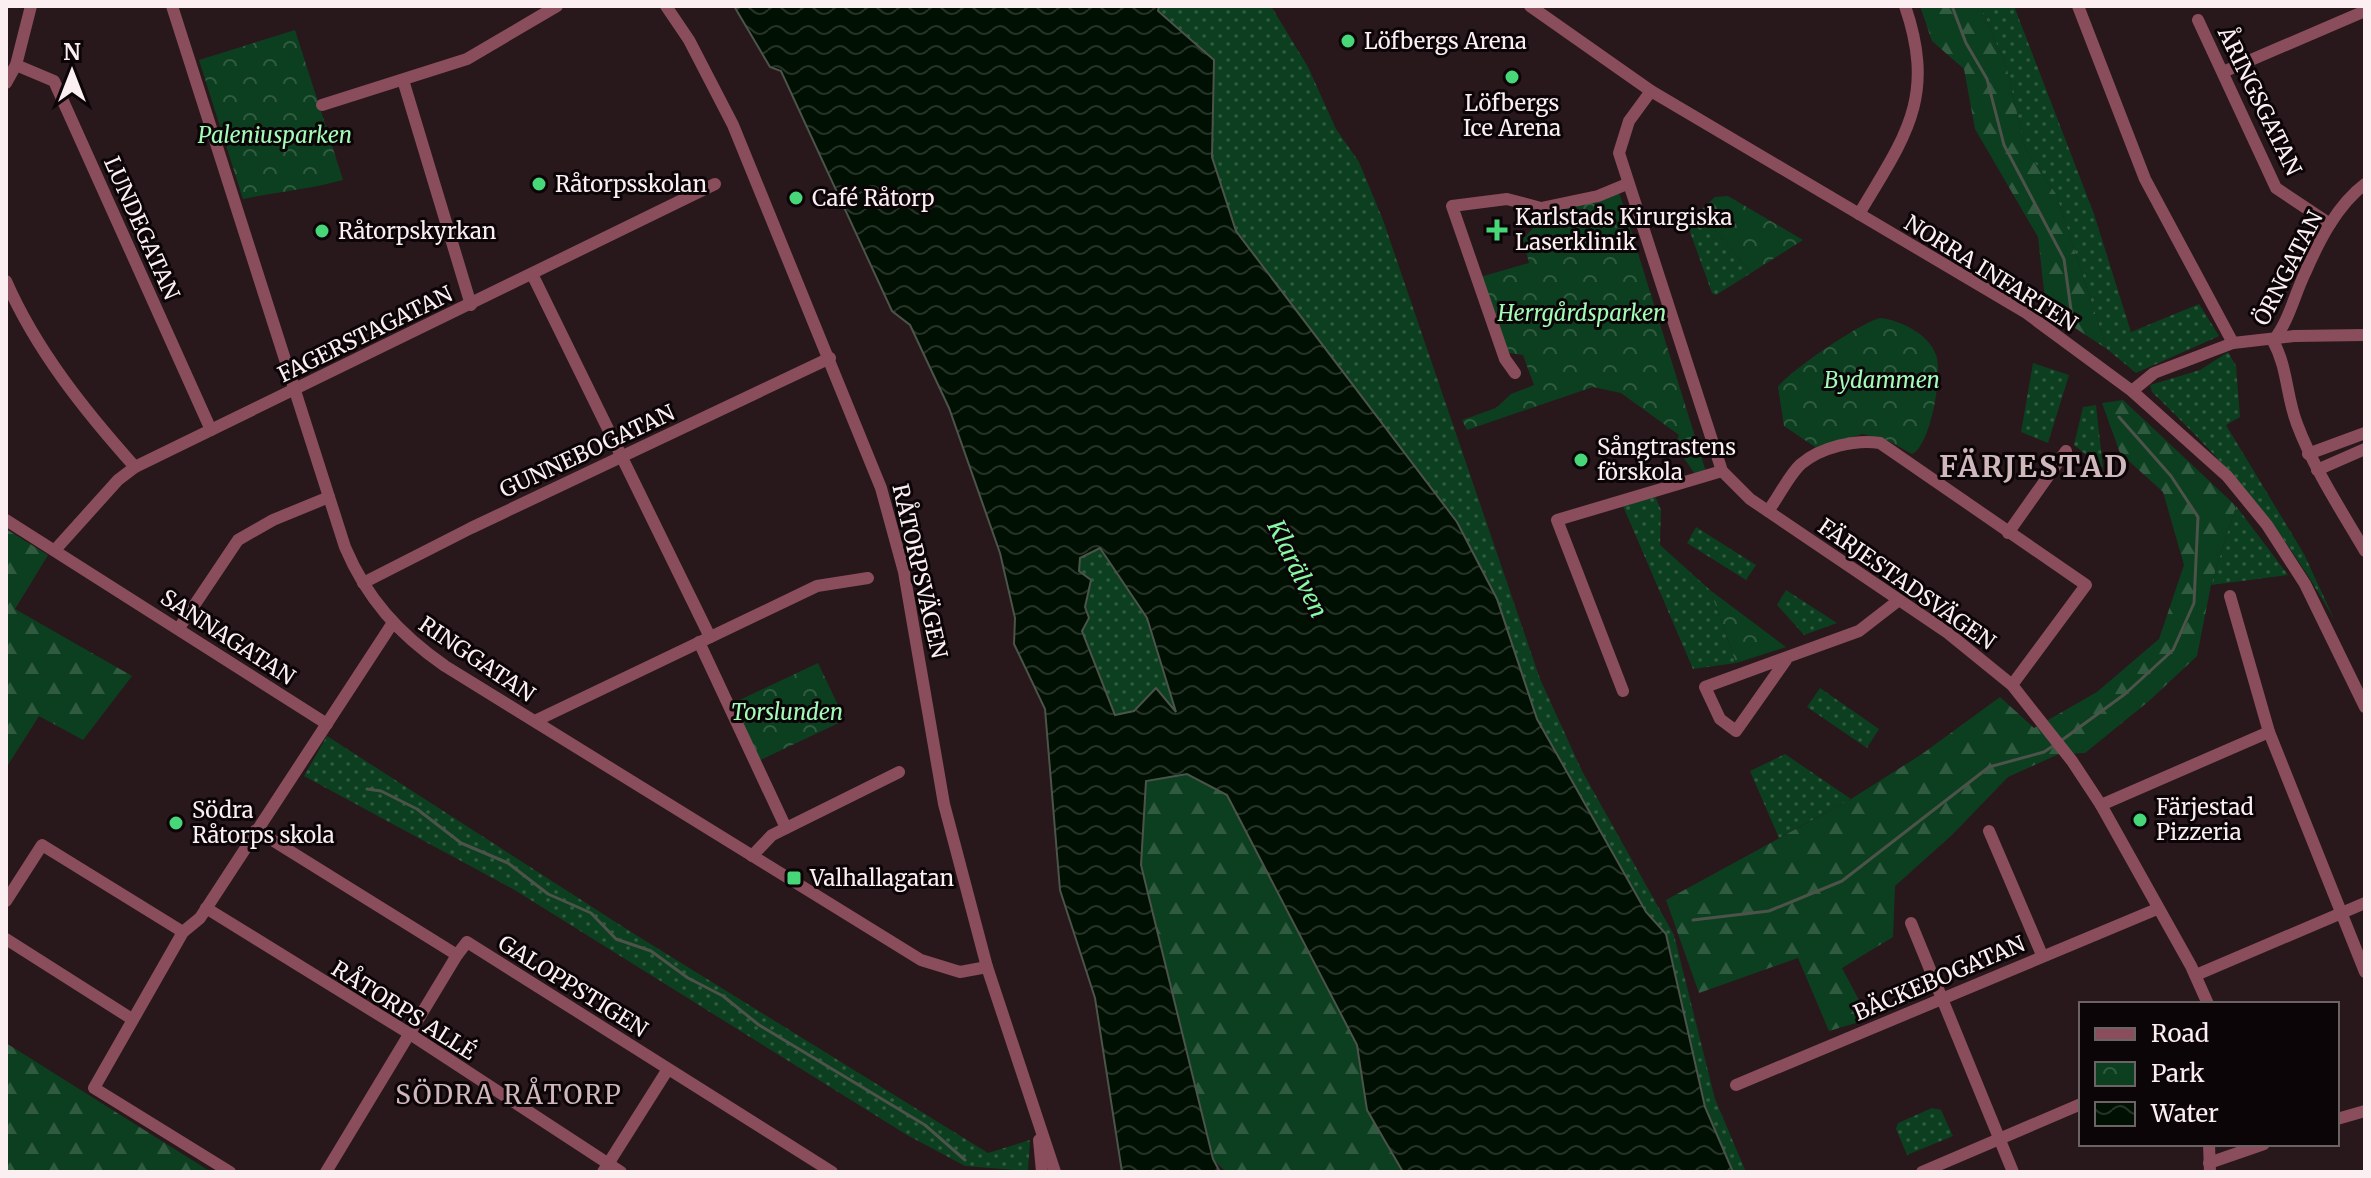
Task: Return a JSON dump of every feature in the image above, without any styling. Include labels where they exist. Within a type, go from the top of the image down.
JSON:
[{"type":"street","points":[[6,83],[16,65],[31,6]]},
{"type":"street","name":"RINGGATAN","points":[[172,6],[345,547],[363,583],[392,624],[445,666],[935,967],[960,972],[987,967]]},
{"type":"street","points":[[322,105],[467,59],[557,6]]},
{"type":"street","name":"RÅTORPSVÄGEN","points":[[666,6],[689,40],[733,125],[863,437],[893,528],[944,804],[987,967],[1038,1129]]},
{"type":"street","name":"NORRA INFARTEN","points":[[1530,6],[1651,91],[2025,312],[2132,391],[2227,476],[2267,525],[2312,596],[2365,707]]},
{"type":"street","points":[[1859,214],[1909,129],[1919,80],[1912,26],[1905,6]]},
{"type":"street","points":[[2078,6],[2145,179],[2233,343]]},
{"type":"street","points":[[2223,72],[2365,11]]},
{"type":"street","name":"ÅRINGSGATAN","points":[[2198,20],[2276,188],[2330,224]]},
{"type":"street","name":"LUNDEGATAN","points":[[16,65],[54,81],[211,430]]},
{"type":"street","points":[[403,80],[471,305]]},
{"type":"street","name":"FÄRJESTADSVÄGEN","points":[[1651,91],[1621,138],[1619,153],[1722,471],[1734,487],[1899,600],[2012,685],[2047,726],[2101,805],[2196,975],[2207,1002]]},
{"type":"street","name":"FAGERSTAGATAN","points":[[55,550],[118,480],[135,467],[533,276],[715,184]]},
{"type":"street","points":[[1515,373],[1505,359],[1452,206],[1507,199],[1541,208],[1598,196],[1627,184]]},
{"type":"street","name":"ÖRNGATAN","points":[[2365,184],[2330,224],[2305,273],[2284,328],[2273,341],[2284,362],[2292,410],[2308,454],[2365,551]]},
{"type":"street","points":[[533,276],[622,456],[704,640],[741,734],[786,828]]},
{"type":"street","points":[[6,281],[41,348],[97,424],[135,467]]},
{"type":"street","points":[[2132,391],[2154,373],[2233,343],[2273,341],[2294,336],[2365,335]]},
{"type":"street","name":"GUNNEBOGATAN","points":[[363,583],[830,358]]},
{"type":"street","points":[[2308,454],[2365,433]]},
{"type":"street","points":[[1768,511],[1799,465],[1813,456],[1860,440],[1880,443],[2086,585],[2012,685]]},
{"type":"street","points":[[2317,470],[2365,449]]},
{"type":"street","points":[[2008,533],[2066,451]]},
{"type":"street","points":[[1623,691],[1557,520],[1722,471]]},
{"type":"street","points":[[179,628],[238,540],[273,520],[329,497]]},
{"type":"street","name":"SANNAGATAN","points":[[6,520],[327,724]]},
{"type":"street","points":[[535,721],[817,586],[868,578]]},
{"type":"street","points":[[2230,596],[2269,732],[2365,972]]},
{"type":"street","points":[[1786,660],[1736,731],[1720,719],[1705,687],[1859,631],[1899,600]]},
{"type":"street","points":[[230,1172],[94,1088],[183,932],[206,908],[392,624]]},
{"type":"street","points":[[2101,805],[2269,732]]},
{"type":"street","points":[[752,856],[763,841],[899,772]]},
{"type":"street","points":[[256,830],[457,955],[326,1172]]},
{"type":"street","points":[[1989,831],[2042,955]]},
{"type":"street","points":[[6,901],[42,845],[183,932]]},
{"type":"street","points":[[2196,975],[2365,903]]},
{"type":"street","name":"RÅTORPS ALLÉ","points":[[206,908],[410,1034],[605,1168],[621,1172]]},
{"type":"street","name":"BÄCKEBOGATAN","points":[[1736,1085],[2157,909]]},
{"type":"street","points":[[1911,923],[2013,1172]]},
{"type":"street","points":[[6,939],[132,1019]]},
{"type":"street","name":"GALOPPSTIGEN","points":[[457,955],[467,942],[832,1172]]},
{"type":"street","points":[[605,1168],[668,1069]]},
{"type":"street","points":[[1922,1172],[2079,1105]]},
{"type":"street","points":[[2339,1118],[2365,1111]]},
{"type":"street","points":[[1038,1129],[1042,1172]]},
{"type":"street","points":[[1038,1129],[1055,1172]]},
{"type":"street","points":[[2209,1146],[2209,1167],[2259,1146]]},
{"type":"green space","points":[[1159,6],[1271,6],[1308,67],[1336,129],[1359,162],[1383,220],[1540,679],[1582,771],[1674,935],[1715,1099],[1746,1172],[1733,1172],[1705,1107],[1666,934],[1646,912],[1537,719],[1497,599],[1457,522],[1236,231],[1212,157],[1214,60],[1158,11]]},
{"type":"green space","points":[[1920,6],[1981,6],[2007,69],[2025,148],[2056,194],[2107,349],[2046,309],[2038,237],[1975,129],[1964,69],[1932,41]]},
{"type":"green space","points":[[1981,6],[2014,6],[2094,214],[2131,332],[2199,304],[2219,336],[2136,373],[2107,349],[2056,194],[2025,148],[2007,69]]},
{"type":"green space","name":"Paleniusparken","points":[[295,30],[343,180],[243,199],[199,60]]},
{"type":"green space","name":"Herrgårdsparken","points":[[1619,192],[1706,472],[1695,474],[1675,445],[1679,435],[1621,393],[1593,387],[1467,430],[1462,420],[1496,408],[1511,394],[1534,385],[1523,355],[1509,353],[1480,277],[1529,263],[1523,239],[1547,213]]},
{"type":"green space","points":[[1728,196],[1803,240],[1751,273],[1700,211],[1715,197]]},
{"type":"green space","points":[[1700,211],[1751,273],[1716,295],[1712,293],[1689,229]]},
{"type":"green space","name":"Bydammen","points":[[1880,318],[1913,329],[1927,341],[1936,355],[1938,377],[1934,409],[1925,438],[1912,454],[1887,440],[1862,434],[1818,449],[1784,426],[1778,387],[1826,348]]},
{"type":"green space","points":[[2228,352],[2236,366],[2240,417],[2226,425],[2304,554],[2335,621],[2295,556],[2253,499],[2152,392],[2150,385],[2200,370]]},
{"type":"green space","points":[[2033,363],[2069,375],[2048,443],[2021,432]]},
{"type":"green space","points":[[2123,400],[2236,506],[2211,585],[2197,656],[2149,701],[2085,753],[2059,754],[2008,777],[1952,835],[1895,886],[1893,937],[1842,968],[1869,1019],[1829,1031],[1798,958],[1699,993],[1666,900],[1851,799],[1922,754],[2000,697],[2034,728],[2097,692],[2159,639],[2184,565],[2163,492],[2120,453],[2102,403]]},
{"type":"green space","points":[[2096,405],[2103,468],[2074,445],[2083,407]]},
{"type":"green space","points":[[1655,496],[1661,510],[1660,545],[1710,590],[1736,663],[1693,669],[1623,506]]},
{"type":"green space","points":[[2236,506],[2288,575],[2211,585]]},
{"type":"green space","points":[[1696,527],[1756,565],[1746,580],[1687,543]]},
{"type":"green space","points":[[6,529],[48,555],[15,609],[132,676],[83,740],[39,716],[6,768]]},
{"type":"green space","points":[[1100,548],[1147,618],[1178,715],[1134,711],[1115,715],[1082,631],[1089,618],[1085,607],[1091,580],[1079,571],[1080,558]]},
{"type":"green space","points":[[1710,590],[1786,647],[1736,663]]},
{"type":"green space","points":[[1786,590],[1837,623],[1804,635],[1777,605]]},
{"type":"green space","name":"Torslunden","points":[[818,663],[845,720],[756,762],[729,705]]},
{"type":"green space","points":[[1820,688],[1879,729],[1867,748],[1807,707]]},
{"type":"green space","points":[[327,736],[628,930],[988,1153],[1030,1140],[1028,1171],[965,1166],[907,1135],[513,889],[304,776]]},
{"type":"green space","points":[[1785,754],[1851,799],[1779,838],[1750,771]]},
{"type":"green space","points":[[1187,774],[1227,795],[1357,1045],[1367,1110],[1403,1172],[1226,1172],[1213,1159],[1141,865],[1146,781]]},
{"type":"green space","points":[[6,1043],[211,1172],[6,1172]]},
{"type":"green space","points":[[1932,1108],[1941,1110],[1953,1136],[1907,1155],[1896,1129],[1898,1123]]},
{"type":"water","name":"Klarälven","points":[[734,6],[1159,6],[1158,11],[1214,60],[1212,157],[1236,231],[1457,522],[1497,599],[1537,719],[1646,912],[1666,934],[1705,1107],[1733,1172],[1403,1172],[1367,1110],[1357,1045],[1227,795],[1187,774],[1146,781],[1141,865],[1213,1159],[1220,1172],[1122,1172],[1095,998],[1060,890],[1045,709],[1014,644],[1015,618],[1000,553],[949,408],[910,325],[892,311],[781,71],[770,67]],"holes":[[[1100,548],[1147,618],[1176,712],[1156,688],[1134,711],[1115,715],[1082,631],[1089,618],[1085,607],[1091,580],[1079,571],[1080,558]]]},
{"type":"waterway","points":[[1952,6],[1966,43],[1987,79],[2004,145],[2064,259],[2073,324]]},
{"type":"waterway","points":[[2062,740],[2125,694],[2173,650],[2194,603],[2198,517],[2171,476],[2119,417]]},
{"type":"waterway","points":[[1693,920],[1769,911],[1842,881],[1989,767],[2044,752],[2056,744]]},
{"type":"waterway","points":[[367,789],[381,791],[417,809],[461,843],[508,863],[548,894],[591,913],[616,939],[651,951],[688,978],[723,996],[759,1025],[925,1125],[965,1160]]},
{"type":"place","name":"Löfbergs Arena","points":[[1348,41]]},
{"type":"place","name":"Löfbergs Ice Arena","points":[[1512,77]]},
{"type":"place","name":"Råtorpsskolan","points":[[539,184]]},
{"type":"place","name":"Café Råtorp","points":[[796,198]]},
{"type":"place","name":"Karlstads Kirurgiska Laserklinik","points":[[1497,230]]},
{"type":"place","name":"Råtorpskyrkan","points":[[322,231]]},
{"type":"place","name":"Sångtrastens förskola","points":[[1581,460]]},
{"type":"place","name":"Färjestad Pizzeria","points":[[2140,820]]},
{"type":"place","name":"Södra Råtorps skola","points":[[176,823]]},
{"type":"place","name":"Valhallagatan","points":[[794,878]]},
{"type":"district","name":"FÄRJESTAD","points":[[2034,467]]},
{"type":"district","name":"SÖDRA RÅTORP","points":[[509,1095]]}]
